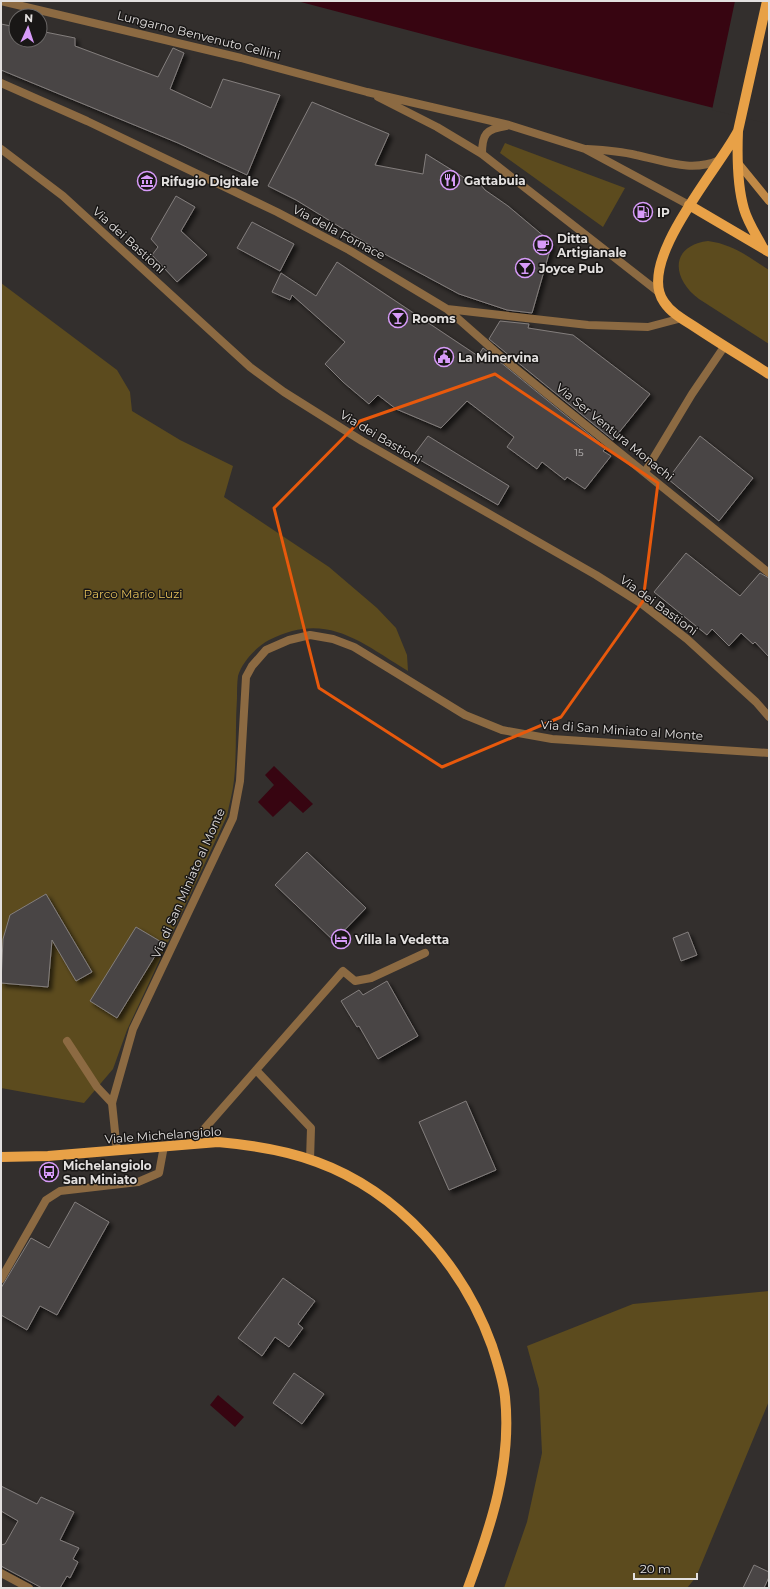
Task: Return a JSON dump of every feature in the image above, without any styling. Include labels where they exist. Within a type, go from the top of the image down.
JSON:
[{"type":"main road","points":[[766,250],[744,209],[738,159],[738,131],[767,1]]},
{"type":"main road","points":[[738,131],[689,205],[662,258],[660,267],[660,293],[664,302],[682,318],[769,374]]},
{"type":"main road","points":[[689,205],[766,250]]},
{"type":"main road","name":"Viale Michelangiolo","points":[[1,1157],[48,1156],[218,1142],[245,1145],[310,1160],[346,1175],[373,1192],[410,1219],[446,1260],[463,1285],[476,1309],[489,1339],[498,1366],[505,1396],[505,1457],[489,1530],[468,1588]]},
{"type":"street","name":"Lungarno Benvenuto Cellini","points":[[1,1],[262,63],[367,92],[508,125],[585,149],[689,205]]},
{"type":"street","name":"Via della Fornace","points":[[1,83],[87,121],[277,212],[355,254],[447,309],[595,325],[648,327],[682,318]]},
{"type":"street","name":"Lungarno Benvenuto Cellini","points":[[367,92],[437,127],[482,154],[660,293]]},
{"type":"street","points":[[482,154],[483,139],[486,133],[492,128],[508,125]]},
{"type":"street","name":"Via dei Bastioni","points":[[1,149],[63,196],[250,367],[284,392],[362,441],[590,571],[631,597],[687,639],[756,702],[769,717]]},
{"type":"street","name":"Lungarno Benvenuto Cellini","points":[[585,149],[620,152],[692,167],[711,164],[720,160]]},
{"type":"street","points":[[738,159],[769,201]]},
{"type":"street","name":"Via Ser Ventura Monachi","points":[[447,309],[505,360],[769,573]]},
{"type":"street","points":[[645,472],[692,394],[724,346]]},
{"type":"street","name":"Via di San Miniato al Monte","points":[[117,1151],[112,1103],[133,1029],[233,818],[240,781],[246,677],[252,666],[266,650],[288,640],[310,635],[333,639],[354,647],[465,715],[502,730],[552,739],[769,753]]},
{"type":"street","points":[[191,1144],[344,971],[355,981],[366,979],[425,953]]},
{"type":"street","points":[[67,1042],[97,1087],[112,1103]]},
{"type":"street","points":[[256,1070],[311,1128],[310,1160]]},
{"type":"street","points":[[1,1280],[46,1200],[60,1191],[138,1182],[159,1173],[164,1146]]},
{"type":"street","points":[[1,1574],[29,1588]]},
{"type":"highlighted area","points":[[495,374],[658,483],[643,601],[561,717],[442,767],[319,688],[274,508],[360,421]]},
{"type":"green space","points":[[505,143],[625,188],[603,227],[500,153]]},
{"type":"green space","points":[[708,241],[733,248],[769,270],[769,344],[699,299],[690,291],[684,282],[680,273],[679,264],[681,256],[686,249],[695,244]]},
{"type":"green space","name":"Parco Mario Luzi","points":[[1,283],[117,370],[130,392],[132,411],[180,440],[233,466],[224,497],[329,567],[377,608],[396,628],[407,655],[408,671],[374,649],[342,633],[325,629],[308,628],[289,632],[269,640],[246,660],[238,676],[235,770],[233,789],[227,816],[127,1030],[113,1069],[84,1103],[1,1088]]},
{"type":"green space","points":[[769,1291],[769,1401],[696,1577],[687,1588],[504,1588],[527,1522],[542,1453],[539,1389],[527,1346],[633,1304]]},
{"type":"shaded area","points":[[297,1],[769,1],[769,122],[468,46]]},
{"type":"shaded area","points":[[274,766],[313,804],[303,813],[290,801],[273,817],[258,802],[274,785],[265,775]]},
{"type":"shaded area","points":[[218,1395],[244,1417],[235,1427],[210,1405]]},
{"type":"pier","points":[[735,1],[769,1],[769,124],[712,110]]},
{"type":"building","points":[[1,24],[8,25],[8,48],[48,48],[48,33],[75,38],[75,46],[158,77],[173,48],[184,53],[170,89],[211,108],[223,79],[280,95],[247,175],[178,143],[1,70]]},
{"type":"building","points":[[312,102],[389,134],[375,165],[423,174],[426,154],[463,177],[471,185],[477,180],[485,190],[508,206],[552,243],[532,313],[507,310],[459,294],[379,251],[296,200],[268,186]]},
{"type":"building","points":[[176,196],[195,207],[181,231],[207,255],[177,282],[152,255],[158,247],[151,239]]},
{"type":"building","points":[[252,222],[294,244],[280,271],[237,248]]},
{"type":"building","points":[[337,262],[478,356],[483,348],[606,448],[603,451],[611,456],[585,489],[567,477],[565,480],[542,462],[537,469],[507,447],[514,437],[467,401],[441,428],[396,409],[378,395],[369,404],[343,382],[325,364],[345,342],[292,295],[290,300],[272,292],[281,273],[316,296]]},
{"type":"building","points":[[500,321],[529,324],[528,328],[573,335],[650,394],[613,440],[489,339]]},
{"type":"building","points":[[428,436],[509,486],[498,505],[413,456]]},
{"type":"building","points":[[700,436],[753,478],[719,521],[668,479]]},
{"type":"building","points":[[686,553],[740,596],[760,573],[769,578],[769,657],[755,642],[753,644],[741,633],[729,646],[712,629],[707,635],[654,592]]},
{"type":"building","points":[[307,852],[366,908],[334,941],[275,885]]},
{"type":"building","points":[[46,894],[92,972],[76,981],[52,940],[48,987],[1,983],[3,939],[10,915]]},
{"type":"building","points":[[136,927],[163,943],[117,1018],[90,1001]]},
{"type":"building","points":[[688,932],[697,955],[681,961],[673,938]]},
{"type":"building","points":[[387,981],[418,1036],[378,1059],[359,1026],[357,1027],[341,1001],[359,990],[363,995]]},
{"type":"building","points":[[466,1101],[496,1170],[449,1190],[419,1122]]},
{"type":"building","points":[[75,1202],[109,1222],[57,1315],[40,1306],[27,1330],[1,1315],[1,1288],[31,1238],[49,1248]]},
{"type":"building","points":[[283,1278],[315,1301],[298,1324],[303,1328],[289,1347],[275,1337],[262,1356],[238,1338]]},
{"type":"building","points":[[294,1373],[324,1394],[302,1424],[273,1403]]},
{"type":"building","points":[[1,1486],[37,1504],[41,1497],[74,1512],[60,1540],[79,1548],[73,1559],[78,1562],[70,1578],[67,1576],[60,1588],[42,1588],[1,1566],[1,1545],[5,1544],[18,1521],[1,1511]]},
{"type":"building","points":[[754,1565],[769,1572],[769,1577],[764,1588],[743,1588]]},
{"type":"place","name":"Gattabuia","points":[[450,180]]},
{"type":"place","name":"Rifugio Digitale","points":[[147,181]]},
{"type":"place","name":"IP","points":[[643,212]]},
{"type":"place","name":"Ditta Artigianale","points":[[543,245]]},
{"type":"place","name":"Joyce Pub","points":[[525,268]]},
{"type":"place","name":"Rooms","points":[[398,318]]},
{"type":"place","name":"La Minervina","points":[[444,357]]},
{"type":"place","name":"Villa la Vedetta","points":[[341,939]]},
{"type":"place","name":"Michelangiolo San Miniato","points":[[49,1172]]}]
